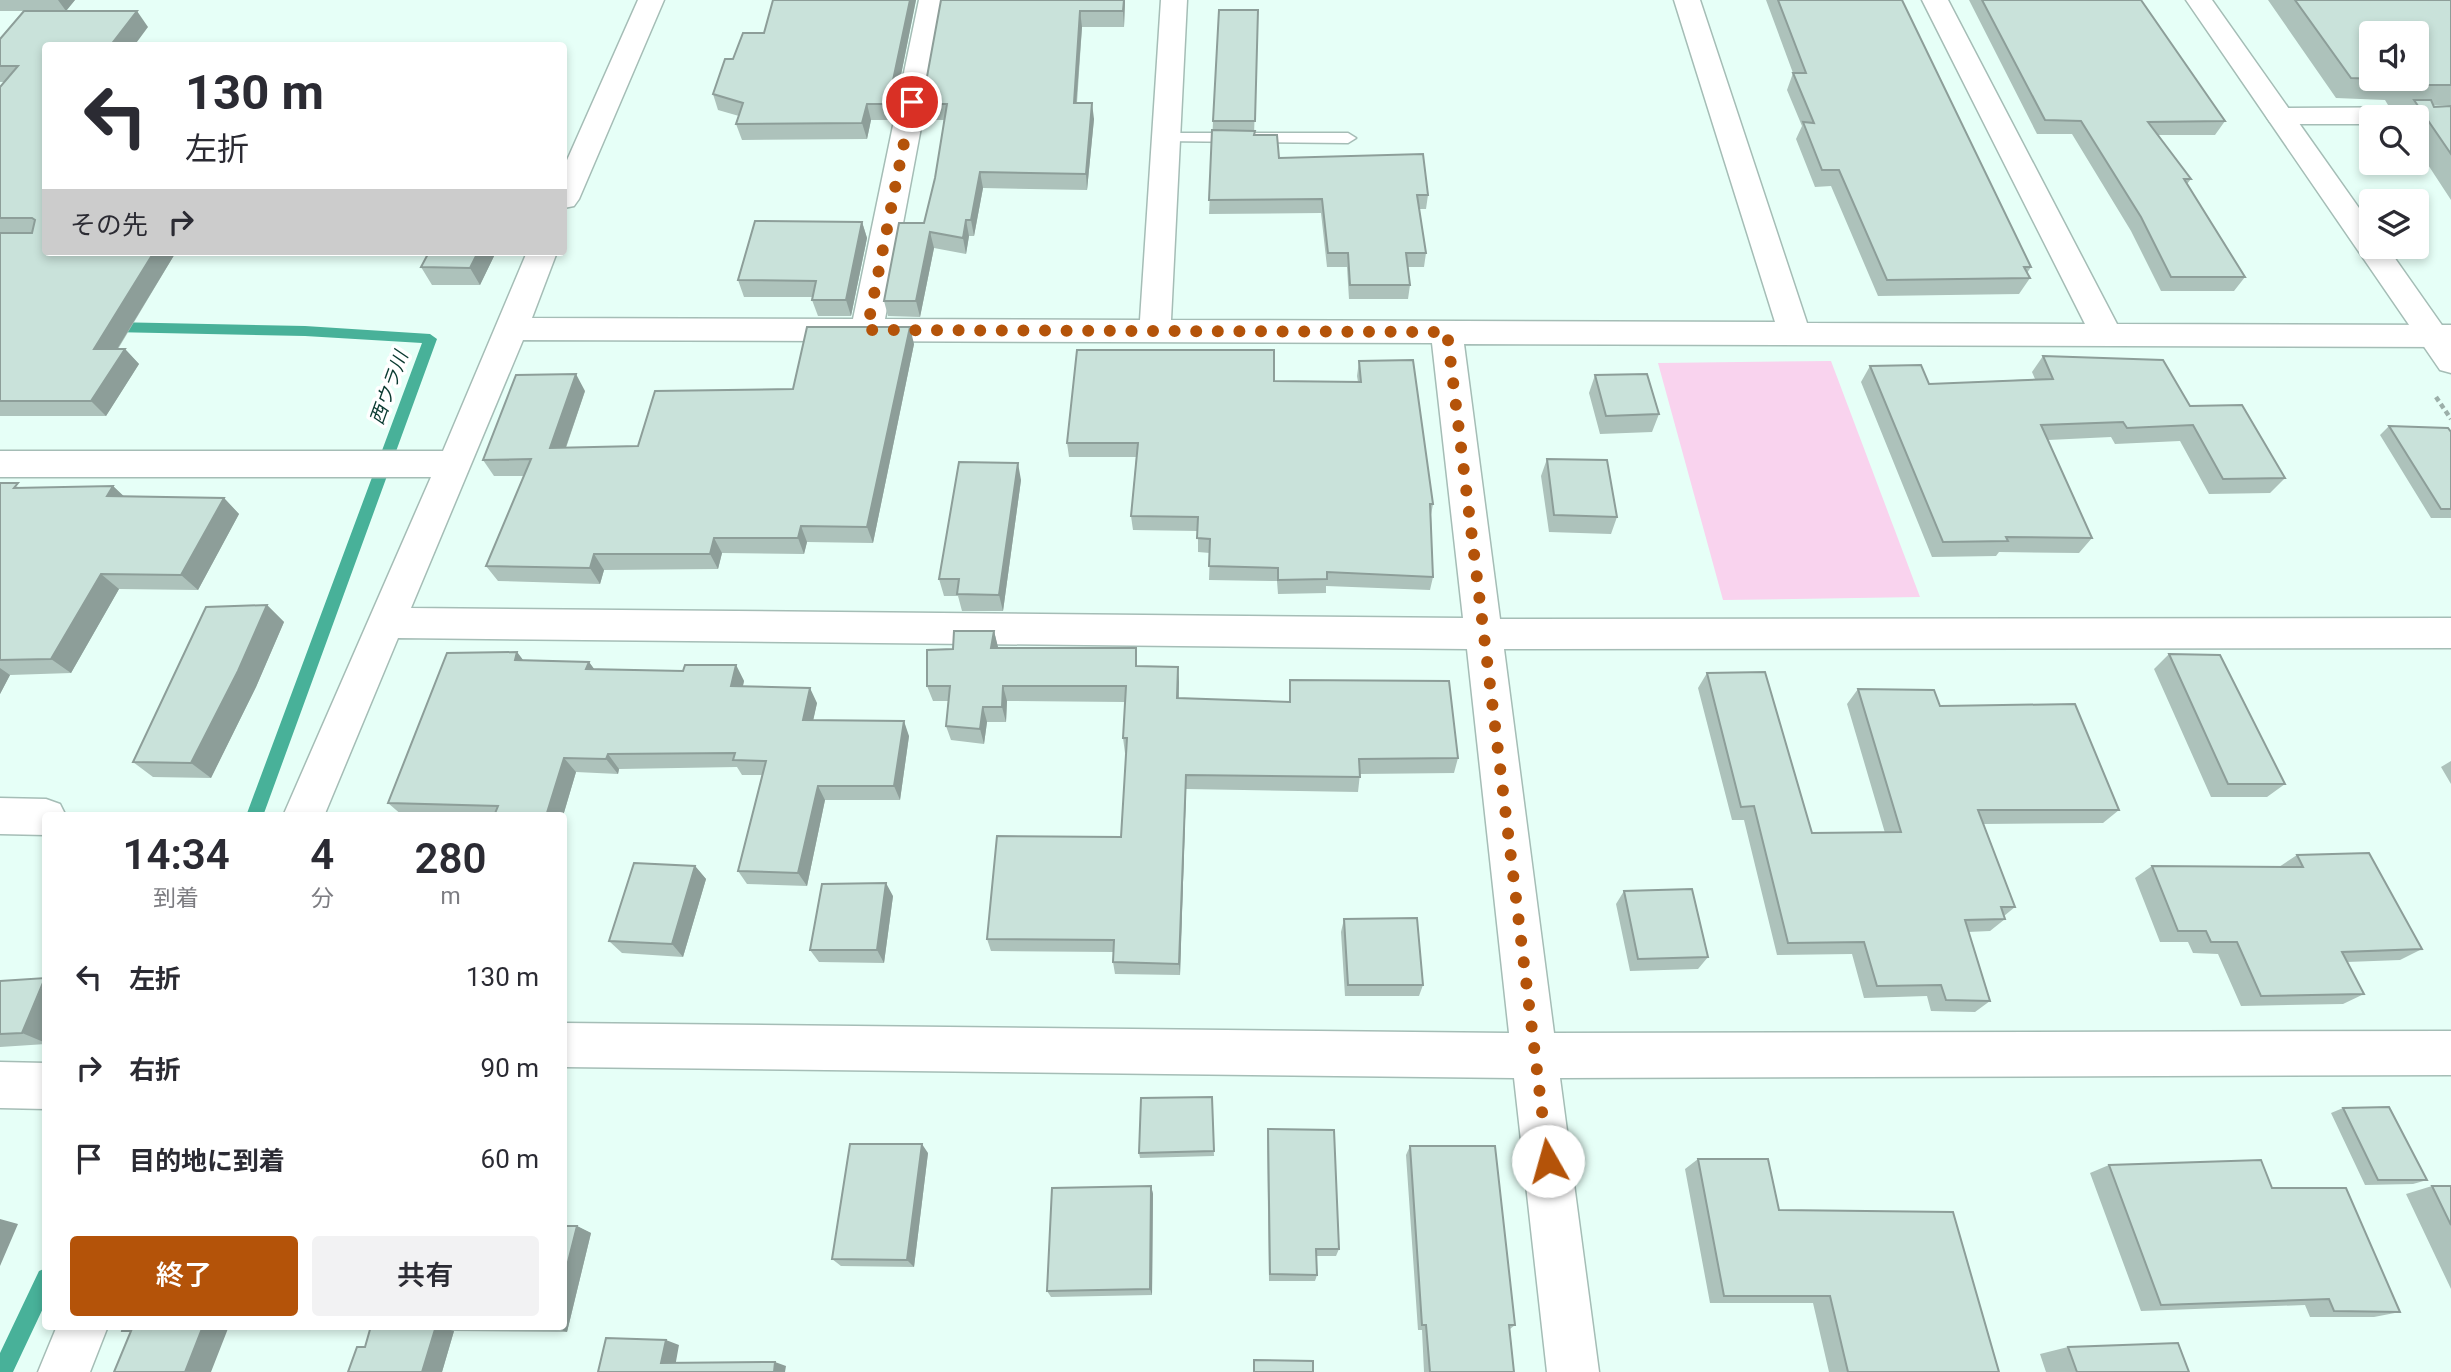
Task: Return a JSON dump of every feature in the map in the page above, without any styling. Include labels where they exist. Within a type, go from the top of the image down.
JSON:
[{"type":"street","points":[[567,192],[651,0]]},
{"type":"street","points":[[867,330],[932,0]]},
{"type":"street","points":[[1155,331],[1174,0]]},
{"type":"street","points":[[1687,0],[1795,334]]},
{"type":"street","points":[[1935,0],[2107,335]]},
{"type":"street","points":[[2199,0],[2280,116],[2442,336],[2451,362]]},
{"type":"street","points":[[2280,116],[2451,114]]},
{"type":"street","points":[[305,812],[540,256]]},
{"type":"street","points":[[512,328],[2442,336]]},
{"type":"street","points":[[1447,332],[1573,1372]]},
{"type":"street","points":[[0,464],[453,464]]},
{"type":"street","points":[[385,623],[1484,634],[2451,633]]},
{"type":"street","points":[[0,816],[42,817]]},
{"type":"street","points":[[567,1045],[1535,1056],[2451,1053]]},
{"type":"street","points":[[0,1085],[42,1086]]},
{"type":"street","points":[[64,1372],[81,1330]]},
{"type":"lane","points":[[1166,138],[1348,138]]},
{"type":"shaded area","points":[[1831,361],[1920,597],[1723,600],[1658,363]]},
{"type":"building","points":[[773,0],[910,0],[888,104],[867,104],[862,123],[736,124],[743,103],[713,94],[725,59],[733,59],[743,33],[764,33]]},
{"type":"building","points":[[941,0],[1124,0],[1123,11],[1080,11],[1074,103],[1092,103],[1086,174],[980,172],[971,220],[966,220],[963,238],[930,232],[916,301],[884,301],[899,223],[924,223],[935,178],[947,104],[922,104]]},
{"type":"building","points":[[1778,0],[1902,0],[2031,267],[2024,267],[2030,278],[1887,280],[1839,170],[1822,170],[1803,122],[1814,123],[1793,73],[1806,73]]},
{"type":"building","points":[[1982,0],[2141,0],[2225,121],[2148,122],[2191,179],[2184,179],[2245,277],[2171,277],[2141,217],[2081,121],[2045,120]]},
{"type":"building","points":[[2295,0],[2451,0],[2451,85],[2429,85],[2429,21],[2359,21],[2359,78],[2351,78]]},
{"type":"building","points":[[1219,10],[1258,10],[1255,121],[1213,121]]},
{"type":"building","points":[[24,11],[137,11],[113,42],[42,42],[42,256],[152,256],[94,349],[125,349],[91,401],[0,401],[0,233],[32,233],[35,220],[0,218],[0,87],[18,66],[0,66],[0,39]]},
{"type":"building","points":[[2414,100],[2431,100],[2434,107],[2451,106],[2451,154],[2429,122],[2429,105],[2417,105]]},
{"type":"building","points":[[1212,130],[1255,131],[1254,135],[1277,135],[1279,158],[1423,154],[1428,195],[1417,195],[1426,253],[1406,253],[1410,285],[1350,285],[1348,253],[1328,253],[1322,199],[1209,200]]},
{"type":"building","points":[[755,221],[862,222],[846,300],[812,300],[816,281],[738,280]]},
{"type":"building","points":[[427,256],[476,256],[470,268],[421,267]]},
{"type":"building","points":[[807,327],[910,327],[867,527],[801,526],[798,538],[714,538],[710,554],[594,554],[590,568],[486,566],[531,459],[483,460],[516,375],[576,374],[550,448],[638,446],[655,391],[793,389]]},
{"type":"building","points":[[1077,350],[1274,350],[1274,381],[1361,382],[1359,361],[1413,360],[1433,504],[1430,504],[1433,577],[1327,572],[1327,579],[1278,580],[1278,568],[1209,566],[1210,539],[1197,538],[1198,517],[1131,516],[1138,443],[1067,443]]},
{"type":"building","points":[[2043,356],[2163,360],[2190,406],[2242,405],[2285,478],[2223,479],[2193,425],[2127,428],[2123,422],[2041,425],[2092,538],[2006,537],[2008,541],[1943,542],[1870,366],[1921,365],[1929,384],[2053,379]]},
{"type":"building","points":[[1647,374],[1659,414],[1606,416],[1595,375]]},
{"type":"building","points":[[2389,426],[2448,428],[2451,432],[2451,509],[2441,509]]},
{"type":"building","points":[[1547,459],[1607,460],[1617,517],[1554,515]]},
{"type":"building","points":[[959,462],[1018,463],[999,595],[957,594],[959,579],[939,579]]},
{"type":"building","points":[[0,483],[18,483],[14,488],[113,486],[107,496],[224,498],[181,575],[101,574],[51,659],[0,660]]},
{"type":"building","points":[[267,605],[238,671],[191,763],[133,762],[206,607]]},
{"type":"building","points":[[954,631],[994,631],[991,648],[1136,648],[1136,666],[1178,667],[1177,698],[1290,702],[1290,680],[1449,681],[1458,758],[1359,759],[1360,777],[1186,775],[1179,964],[1113,962],[1114,940],[987,939],[997,836],[1121,837],[1127,738],[1123,738],[1126,686],[1003,686],[1002,707],[983,707],[980,729],[946,726],[950,686],[927,686],[927,650],[953,649]]},
{"type":"building","points":[[517,652],[515,660],[589,662],[586,669],[683,671],[685,665],[736,665],[731,686],[810,688],[803,720],[904,721],[894,786],[818,786],[798,873],[738,871],[766,761],[733,760],[735,753],[608,754],[606,759],[564,758],[547,812],[496,812],[498,806],[388,803],[447,653]]},
{"type":"building","points":[[2169,654],[2220,655],[2285,784],[2228,784]]},
{"type":"building","points":[[1765,672],[1812,833],[1901,832],[1858,689],[1934,690],[1940,706],[2075,704],[2119,810],[1978,810],[2015,907],[2001,907],[2005,919],[1965,920],[1990,1001],[1946,1000],[1941,985],[1877,986],[1864,942],[1788,943],[1754,806],[1741,807],[1707,673]]},
{"type":"building","points":[[2369,853],[2422,949],[2342,952],[2364,994],[2261,996],[2237,942],[2211,942],[2206,931],[2178,931],[2152,866],[2303,867],[2297,855]]},
{"type":"building","points":[[634,863],[695,866],[672,944],[609,941]]},
{"type":"building","points":[[886,883],[877,950],[810,950],[822,884]]},
{"type":"building","points":[[1692,889],[1708,957],[1638,959],[1624,891]]},
{"type":"building","points":[[1417,918],[1423,985],[1348,985],[1344,919]]},
{"type":"building","points":[[42,978],[42,985],[22,1033],[0,1034],[0,981]]},
{"type":"building","points":[[1212,1097],[1214,1151],[1139,1153],[1141,1098]]},
{"type":"building","points":[[2389,1107],[2427,1180],[2378,1180],[2343,1108]]},
{"type":"building","points":[[1268,1129],[1334,1130],[1339,1249],[1316,1249],[1317,1275],[1270,1274]]},
{"type":"building","points":[[850,1144],[922,1144],[907,1260],[832,1259]]},
{"type":"building","points":[[1410,1146],[1495,1146],[1515,1325],[1509,1325],[1514,1372],[1430,1372],[1426,1325],[1422,1325]]},
{"type":"building","points":[[1698,1159],[1768,1159],[1779,1210],[1953,1212],[1999,1372],[1848,1372],[1830,1296],[1724,1296]]},
{"type":"building","points":[[2261,1160],[2272,1188],[2346,1188],[2400,1312],[2334,1311],[2329,1299],[2161,1305],[2109,1165]]},
{"type":"building","points":[[1151,1186],[1150,1289],[1047,1291],[1052,1188]]},
{"type":"building","points":[[2432,1186],[2451,1186],[2451,1225]]},
{"type":"building","points":[[567,1226],[577,1226],[567,1266]]},
{"type":"building","points":[[201,1330],[185,1372],[114,1372],[131,1331],[122,1331]]},
{"type":"building","points":[[370,1330],[435,1330],[422,1372],[348,1372],[357,1347],[365,1347]]},
{"type":"building","points":[[606,1338],[666,1340],[661,1363],[775,1362],[774,1372],[598,1372]]},
{"type":"building","points":[[2178,1343],[2189,1372],[2077,1372],[2068,1347]]},
{"type":"building","points":[[1254,1360],[1313,1361],[1313,1372],[1254,1372]]},
{"type":"waterway","name":"西ウラ川","points":[[111,327],[305,331],[430,339],[255,812]]},
{"type":"waterway","name":"西ウラ川","points":[[2,1372],[42,1287]]},
{"type":"route","points":[[912,102],[867,330],[1447,332],[1548,1161]]}]
